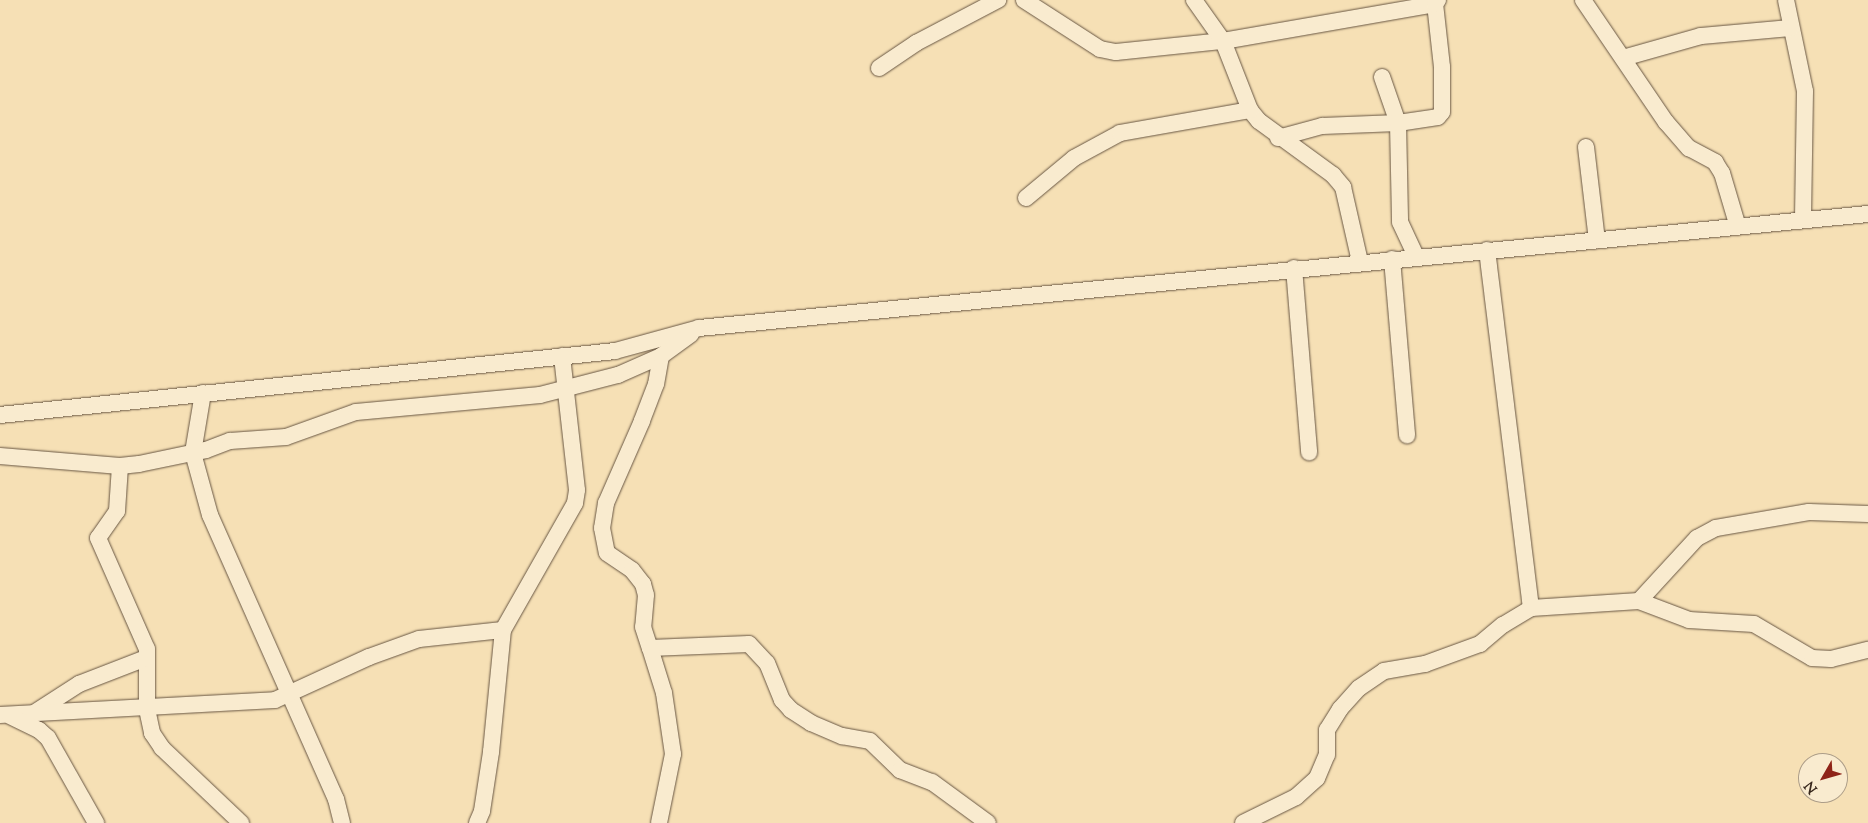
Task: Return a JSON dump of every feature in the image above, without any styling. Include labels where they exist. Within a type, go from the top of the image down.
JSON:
[{"type":"street","points":[[879,68],[916,43],[998,0]]},
{"type":"street","points":[[1024,0],[1100,49],[1116,52],[1223,41],[1437,2],[1442,67],[1442,112],[1438,117],[1398,123],[1322,126],[1278,138]]},
{"type":"street","points":[[1194,0],[1223,41],[1250,110],[1278,138],[1333,175],[1342,187],[1360,262]]},
{"type":"street","points":[[1583,0],[1666,122],[1689,148],[1716,162],[1722,173],[1738,227]]},
{"type":"street","points":[[1786,0],[1806,91],[1803,220]]},
{"type":"street","points":[[1623,58],[1701,36],[1792,28]]},
{"type":"street","points":[[1382,77],[1398,123],[1400,222],[1416,257]]},
{"type":"street","points":[[1026,198],[1074,158],[1120,133],[1250,110]]},
{"type":"street","points":[[1586,147],[1597,240]]},
{"type":"street","points":[[0,415],[615,350],[699,328],[1294,268],[1868,214]]},
{"type":"street","points":[[1487,250],[1531,608]]},
{"type":"street","points":[[1392,259],[1407,435]]},
{"type":"street","points":[[1294,268],[1308,452]]},
{"type":"street","points":[[0,456],[120,466],[194,453],[230,441],[286,437],[356,412],[564,390],[618,375],[661,356],[699,328]]},
{"type":"street","points":[[477,823],[487,779],[503,630],[575,503],[577,490],[564,390],[562,356]]},
{"type":"street","points":[[659,823],[673,754],[664,693],[643,627],[646,596],[643,584],[632,570],[606,553],[602,528],[606,503],[647,406],[661,356]]},
{"type":"street","points":[[203,393],[194,453],[210,515],[336,799],[342,823]]},
{"type":"street","points":[[120,466],[117,511],[98,538],[144,640],[147,709],[152,733],[162,748],[241,823]]},
{"type":"street","points":[[1639,601],[1696,538],[1716,528],[1809,512],[1868,514]]},
{"type":"street","points":[[1243,823],[1296,798],[1317,778],[1327,755],[1327,730],[1359,688],[1384,671],[1425,664],[1480,644],[1503,625],[1531,608],[1639,601],[1689,620],[1754,624],[1812,658],[1831,660],[1868,650]]},
{"type":"street","points":[[3,715],[261,702],[289,695],[369,657],[419,639],[503,630]]},
{"type":"street","points":[[650,648],[749,644],[764,658],[782,700],[791,710],[811,723],[842,736],[870,742],[900,770],[932,782],[988,823]]},
{"type":"street","points":[[34,713],[80,684],[146,658]]},
{"type":"street","points":[[3,715],[39,730],[48,738],[96,823]]}]
